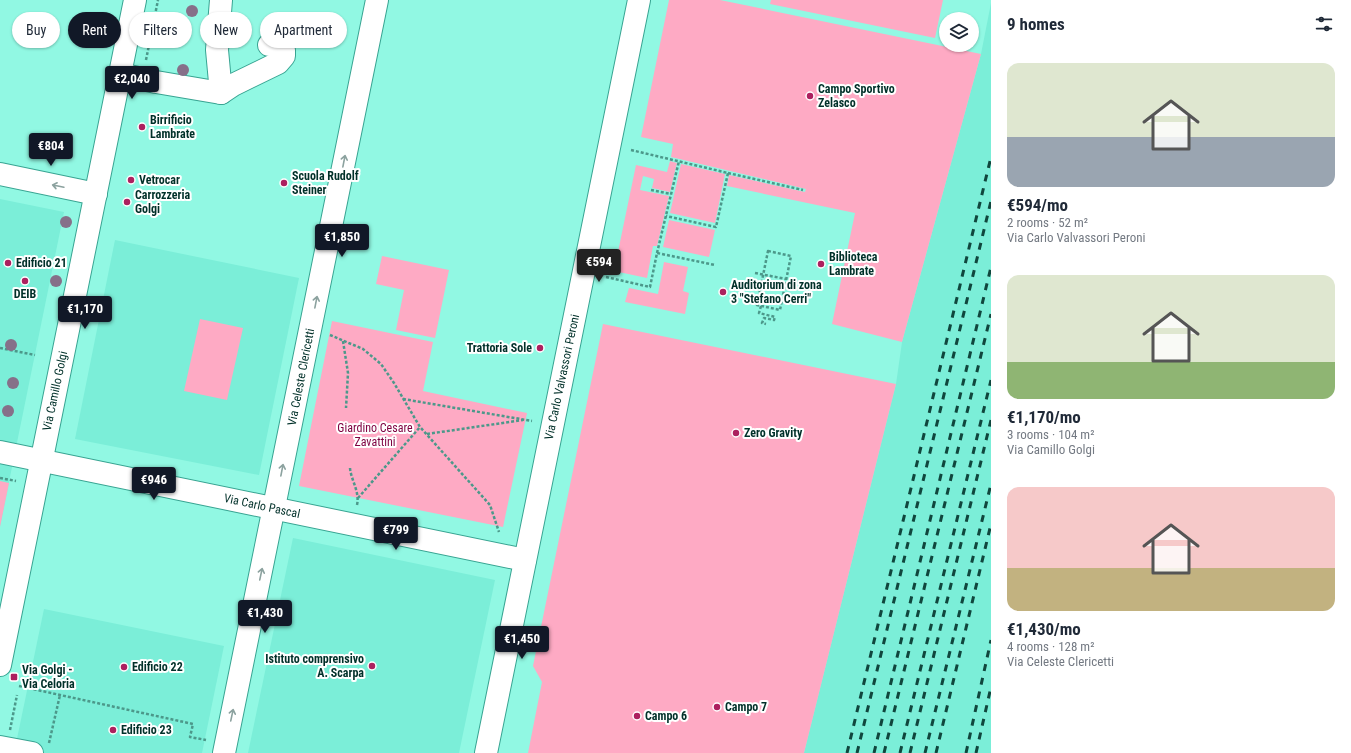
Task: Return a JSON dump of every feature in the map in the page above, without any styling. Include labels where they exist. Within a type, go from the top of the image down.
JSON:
[{"type":"street","name":"Via Camillo Golgi","points":[[0,665],[135,0]]},
{"type":"street","points":[[221,93],[217,50],[222,0]]},
{"type":"street","name":"Via Celeste Clericetti","points":[[216,747],[274,509],[377,0]]},
{"type":"street","name":"Via Carlo Valvassori Peroni","points":[[486,753],[639,0]]},
{"type":"street","points":[[120,74],[156,82],[221,93],[278,63],[284,56],[283,48]]},
{"type":"street","points":[[0,174],[96,194]]},
{"type":"street","name":"Via Carlo Pascal","points":[[0,452],[525,560]]},
{"type":"street","points":[[5,741],[40,750]]},
{"type":"path","points":[[146,61],[158,0]]},
{"type":"path","points":[[631,150],[803,190]]},
{"type":"path","points":[[606,277],[650,287],[679,161]]},
{"type":"path","points":[[666,216],[716,227],[728,173]]},
{"type":"path","points":[[652,190],[671,194]]},
{"type":"path","points":[[768,252],[791,256],[780,310],[757,305],[763,275],[768,252]]},
{"type":"path","points":[[657,253],[715,265]]},
{"type":"path","points":[[755,273],[786,279]]},
{"type":"path","points":[[761,306],[759,313],[775,316],[774,320],[764,318],[762,323],[766,324]]},
{"type":"path","points":[[311,325],[362,349],[381,364],[420,427],[490,505],[499,532]]},
{"type":"path","points":[[343,340],[348,373],[346,408]]},
{"type":"path","points":[[0,348],[35,355]]},
{"type":"path","points":[[403,399],[532,421]]},
{"type":"path","points":[[426,434],[525,420]]},
{"type":"path","points":[[358,498],[420,427]]},
{"type":"path","points":[[350,468],[358,498],[357,504]]},
{"type":"path","points":[[0,478],[16,481]]},
{"type":"path","points":[[19,686],[193,724],[190,737],[216,747]]},
{"type":"path","points":[[5,741],[17,695]]},
{"type":"path","points":[[40,750],[60,695]]},
{"type":"shaded area","points":[[991,3],[991,753],[804,753],[896,384],[902,342],[981,54]]},
{"type":"shaded area","name":"DEIB","points":[[0,199],[64,212],[0,526]]},
{"type":"shaded area","points":[[115,240],[299,278],[259,475],[75,439]]},
{"type":"shaded area","name":"Istituto comprensivo A. Scarpa","points":[[293,538],[495,580],[459,753],[248,753]]},
{"type":"shaded area","points":[[44,609],[224,646],[202,753],[14,753]]},
{"type":"green space","name":"Campo Sportivo Zelasco","points":[[669,0],[720,0],[939,45],[939,52],[971,52],[981,54],[902,342],[832,324],[855,213],[727,186],[729,175],[805,192],[806,189],[671,157],[673,144],[641,137]]},
{"type":"green space","points":[[771,0],[943,0],[940,12],[939,12],[935,38],[770,4]]},
{"type":"green space","points":[[670,161],[677,163],[670,192],[652,188],[654,179],[643,176],[640,190],[669,196],[657,246],[653,246],[647,278],[614,271],[636,165],[667,172]]},
{"type":"green space","points":[[681,164],[725,174],[715,223],[670,213]]},
{"type":"green space","points":[[669,220],[715,230],[709,257],[663,247]]},
{"type":"green space","points":[[382,256],[449,270],[435,338],[396,330],[404,290],[376,284]]},
{"type":"green space","points":[[664,262],[688,267],[683,291],[689,293],[685,314],[625,302],[629,288],[658,294]]},
{"type":"green space","points":[[200,319],[243,328],[227,400],[184,391]]},
{"type":"green space","name":"Giardino Cesare Zavattini","points":[[332,321],[433,342],[423,391],[527,413],[503,527],[299,486]]},
{"type":"green space","points":[[603,324],[896,384],[804,753],[528,753],[542,682],[533,666]]},
{"type":"green space","points":[[0,481],[9,483],[0,527]]},
{"type":"railway","points":[[847,753],[991,157]]},
{"type":"railway","points":[[857,753],[991,201]]},
{"type":"railway","points":[[874,753],[991,267]]},
{"type":"railway","points":[[884,753],[991,314]]},
{"type":"railway","points":[[900,753],[991,380]]},
{"type":"railway","points":[[910,753],[991,420]]},
{"type":"railway","points":[[925,753],[991,484]]},
{"type":"railway","points":[[936,753],[991,524]]},
{"type":"railway","points":[[966,753],[991,640]]},
{"type":"railway","points":[[976,753],[991,687]]},
{"type":"place","name":"Campo Sportivo Zelasco","points":[[810,96]]},
{"type":"place","name":"Birrificio Lambrate","points":[[142,127]]},
{"type":"place","name":"Vetrocar","points":[[131,180]]},
{"type":"place","name":"Scuola Rudolf Steiner","points":[[284,183]]},
{"type":"place","name":"Carrozzeria Golgi","points":[[127,202]]},
{"type":"place","name":"Edificio 21","points":[[8,263]]},
{"type":"place","name":"Biblioteca Lambrate","points":[[821,264]]},
{"type":"place","name":"DEIB","points":[[25,281]]},
{"type":"place","name":"Auditorium di zona 3 \"Stefano Cerri\"","points":[[723,292]]},
{"type":"place","name":"Trattoria Sole","points":[[540,348]]},
{"type":"place","name":"Zero Gravity","points":[[736,433]]},
{"type":"place","name":"Istituto comprensivo A. Scarpa","points":[[372,666]]},
{"type":"place","name":"Edificio 22","points":[[124,667]]},
{"type":"place","name":"Via Golgi - Via Celoria","points":[[14,677]]},
{"type":"place","name":"Campo 7","points":[[717,707]]},
{"type":"place","name":"Campo 6","points":[[637,716]]},
{"type":"place","name":"Edificio 23","points":[[113,730]]}]
